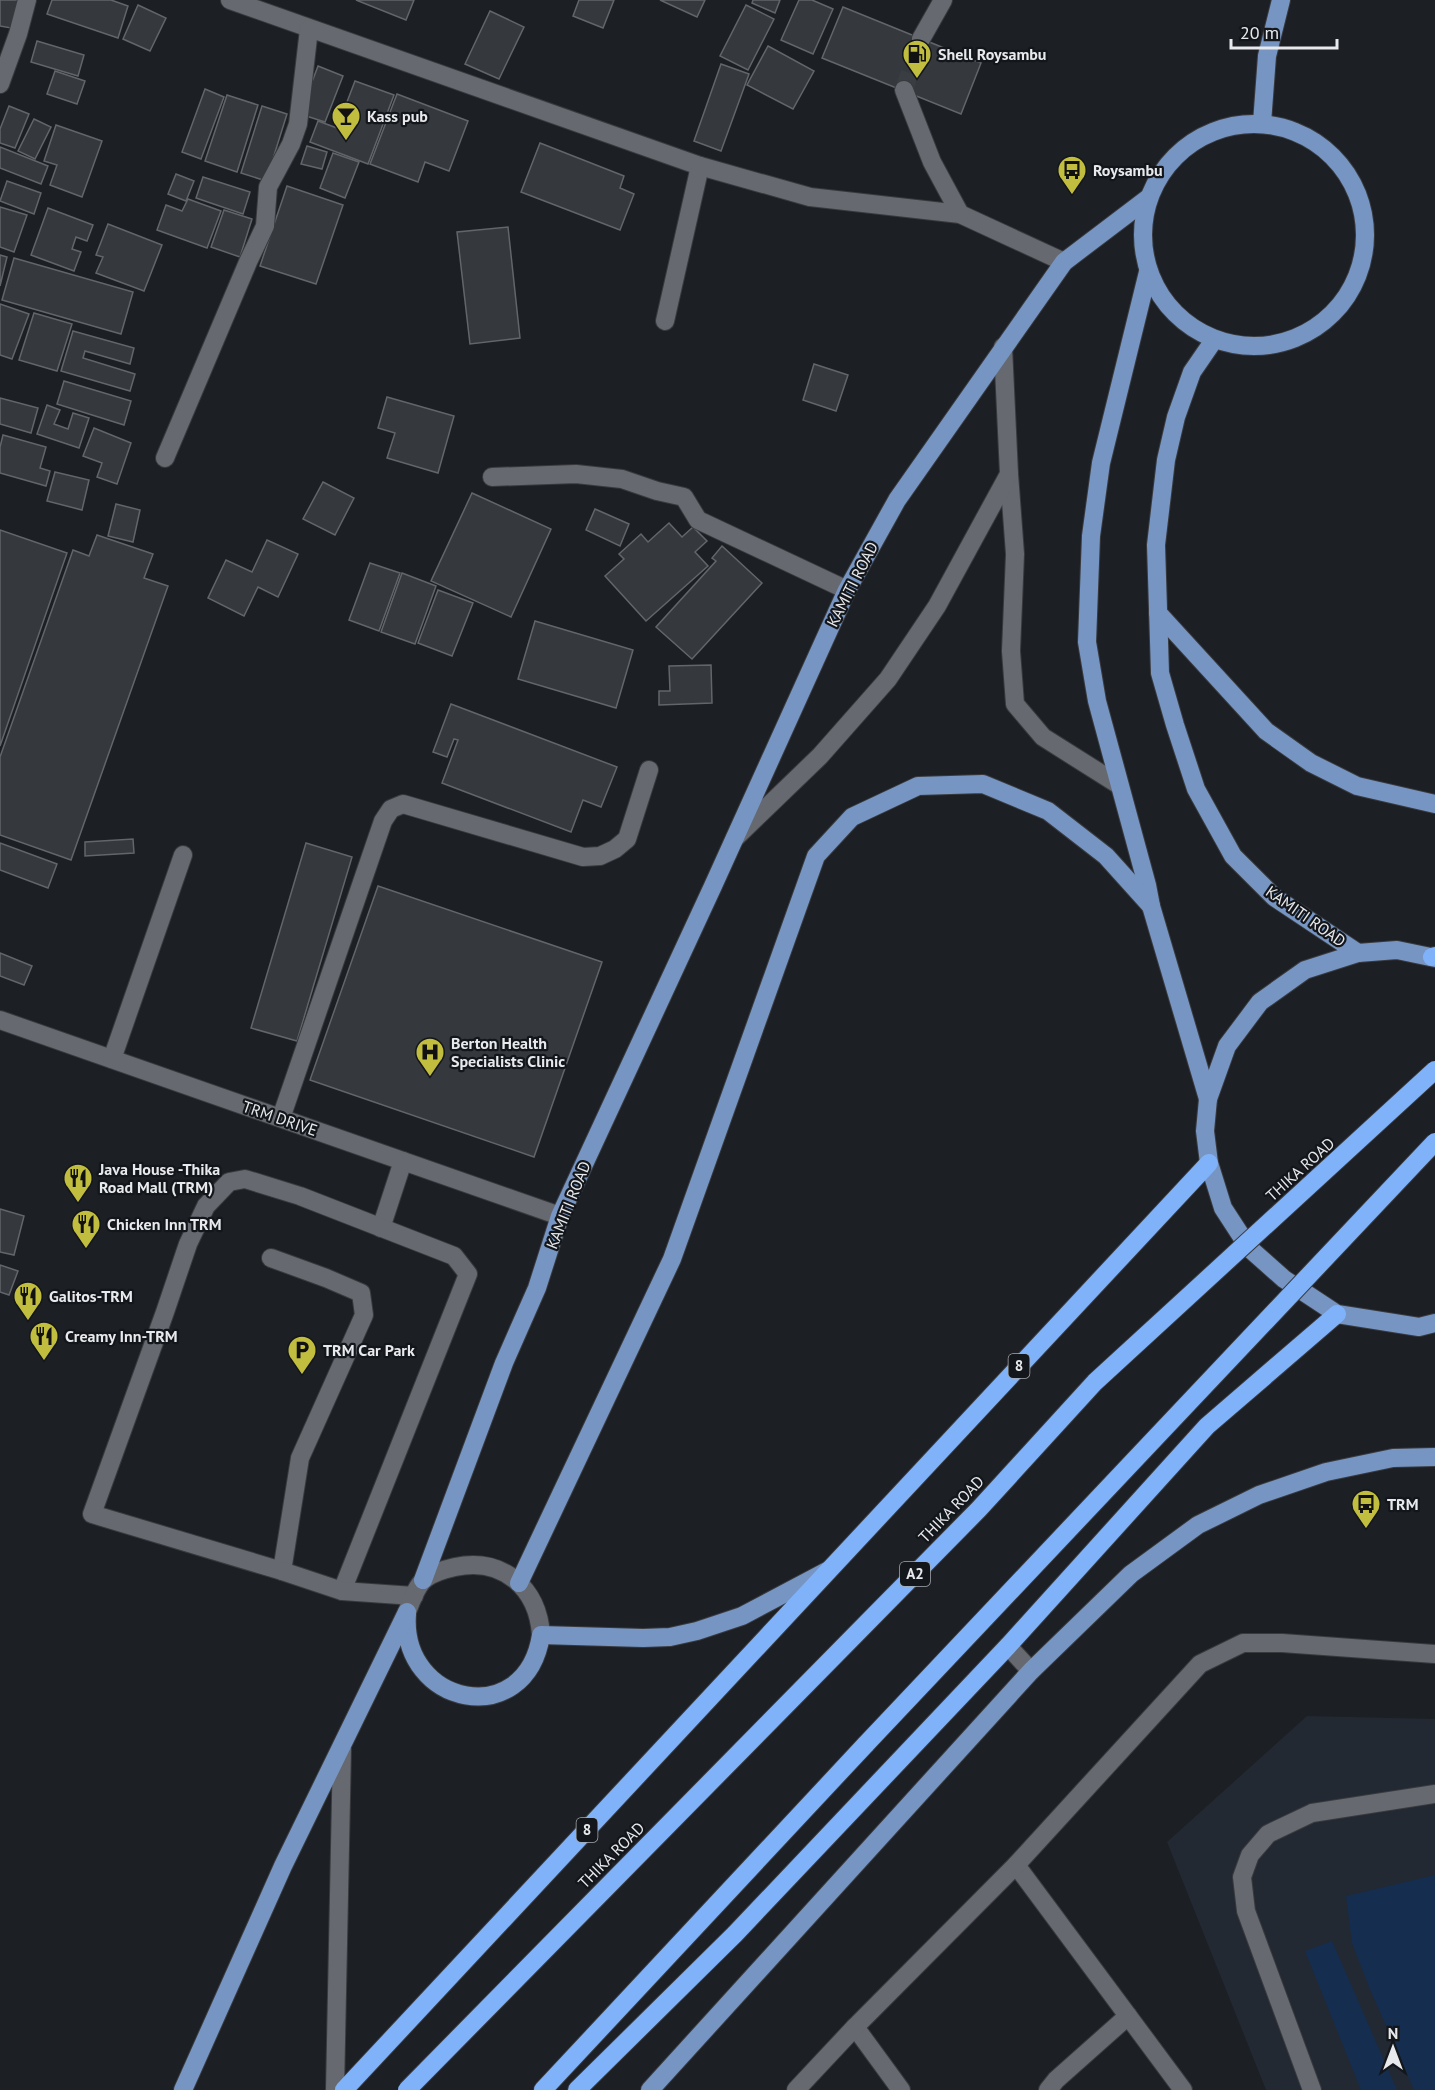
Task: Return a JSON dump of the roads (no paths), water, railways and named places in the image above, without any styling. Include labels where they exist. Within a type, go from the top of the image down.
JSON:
[{"type":"highway","name":"THIKA ROAD","points":[[407,2090],[979,1509],[1095,1382],[1435,1070]]},
{"type":"highway","points":[[543,2090],[866,1744],[1435,1142]]},
{"type":"highway","name":"8","points":[[344,2090],[1209,1163]]},
{"type":"highway","points":[[577,2090],[735,1934],[1008,1646],[1207,1426],[1337,1314]]},
{"type":"main road","points":[[1262,123],[1267,56],[1281,0]]},
{"type":"main road","name":"KAMITI ROAD","points":[[1262,123],[1298,131],[1329,151],[1352,179],[1365,214],[1366,250],[1355,285],[1333,315],[1302,336],[1266,346],[1214,340],[1195,330],[1167,305],[1149,272],[1142,236],[1147,200],[1165,166],[1192,141],[1226,126],[1262,123]]},
{"type":"main road","name":"KAMITI ROAD","points":[[423,1580],[504,1363],[537,1288],[560,1216],[847,590],[897,500],[1064,262],[1147,200]]},
{"type":"main road","name":"KAMITI ROAD","points":[[1149,272],[1101,463],[1091,536],[1088,642],[1097,701],[1119,785],[1151,906],[1208,1099]]},
{"type":"main road","name":"KAMITI ROAD","points":[[1214,340],[1192,372],[1176,417],[1166,460],[1156,545],[1160,673],[1174,725],[1196,789],[1233,856],[1274,897],[1358,953]]},
{"type":"main road","points":[[1158,613],[1266,731],[1311,763],[1357,786],[1435,804]]},
{"type":"main road","points":[[519,1583],[672,1259],[816,856],[852,817],[918,786],[983,784],[1048,811],[1106,856],[1151,906]]},
{"type":"main road","points":[[1430,1328],[1337,1314],[1284,1279],[1249,1248],[1223,1208],[1209,1163],[1205,1131],[1208,1099],[1227,1046],[1260,1002],[1305,970],[1358,953],[1397,950],[1434,957]]},
{"type":"main road","points":[[650,2090],[1031,1671],[1131,1574],[1198,1525],[1259,1495],[1326,1472],[1393,1458],[1435,1457]]},
{"type":"main road","points":[[410,1604],[406,1629],[410,1646],[421,1668],[442,1688],[456,1694],[486,1697],[513,1686],[525,1676],[534,1663],[541,1635],[643,1638],[670,1637],[697,1631],[742,1616],[830,1570]]},
{"type":"main road","points":[[183,2090],[283,1866],[342,1749],[410,1604]]},
{"type":"street","points":[[0,84],[27,0]]},
{"type":"street","points":[[230,0],[700,166],[810,196],[960,214],[1064,262]]},
{"type":"street","points":[[921,39],[943,0]]},
{"type":"street","points":[[165,458],[265,226],[268,187],[291,144],[298,124],[309,29]]},
{"type":"street","points":[[904,90],[932,162],[960,214]]},
{"type":"street","points":[[664,321],[700,166]]},
{"type":"street","points":[[1003,347],[1015,554],[1011,651],[1015,704],[1043,737],[1119,785]]},
{"type":"street","points":[[492,477],[576,474],[622,479],[684,497],[698,520],[847,590]]},
{"type":"street","name":"KAMITI ROAD","points":[[733,839],[820,756],[888,679],[937,606],[1009,474]]},
{"type":"street","points":[[281,1118],[383,821],[392,809],[403,804],[583,857],[600,856],[615,849],[627,839],[649,770]]},
{"type":"street","points":[[112,1059],[183,855]]},
{"type":"street","name":"TRM DRIVE","points":[[0,1020],[560,1216]]},
{"type":"street","points":[[381,1228],[403,1161]]},
{"type":"street","points":[[342,1591],[468,1274],[454,1256],[300,1196],[244,1179],[229,1182],[206,1206],[188,1244],[92,1514],[342,1591],[410,1604],[423,1580],[448,1569],[470,1564],[489,1567],[506,1573],[529,1594],[540,1620],[541,1635]]},
{"type":"street","points":[[271,1258],[361,1293],[364,1315],[300,1458],[282,1571]]},
{"type":"street","points":[[796,2090],[855,2027],[1016,1865],[1200,1664],[1243,1642],[1435,1654]]},
{"type":"street","points":[[1008,1646],[1031,1671]]},
{"type":"street","points":[[335,2090],[342,1749]]},
{"type":"street","points":[[1312,2090],[1246,1911],[1242,1877],[1250,1855],[1268,1834],[1312,1813],[1435,1794]]},
{"type":"street","points":[[1016,1865],[1183,2090]]},
{"type":"street","points":[[1048,2090],[1056,2080],[1128,2016]]},
{"type":"street","points":[[855,2027],[901,2090]]},
{"type":"tunnel","points":[[904,90],[921,39]]},
{"type":"place","name":"Shell Roysambu","points":[[917,80]]},
{"type":"place","name":"Kass pub","points":[[346,142]]},
{"type":"place","name":"Roysambu","points":[[1072,196]]},
{"type":"place","name":"Berton Health Specialists Clinic","points":[[430,1078]]},
{"type":"place","name":"Java House -Thika Road Mall (TRM)","points":[[78,1204]]},
{"type":"place","name":"Chicken Inn TRM","points":[[86,1250]]},
{"type":"place","name":"Galitos-TRM","points":[[28,1322]]},
{"type":"place","name":"Creamy Inn-TRM","points":[[44,1362]]},
{"type":"place","name":"TRM Car Park","points":[[302,1376]]},
{"type":"place","name":"TRM","points":[[1366,1530]]}]
